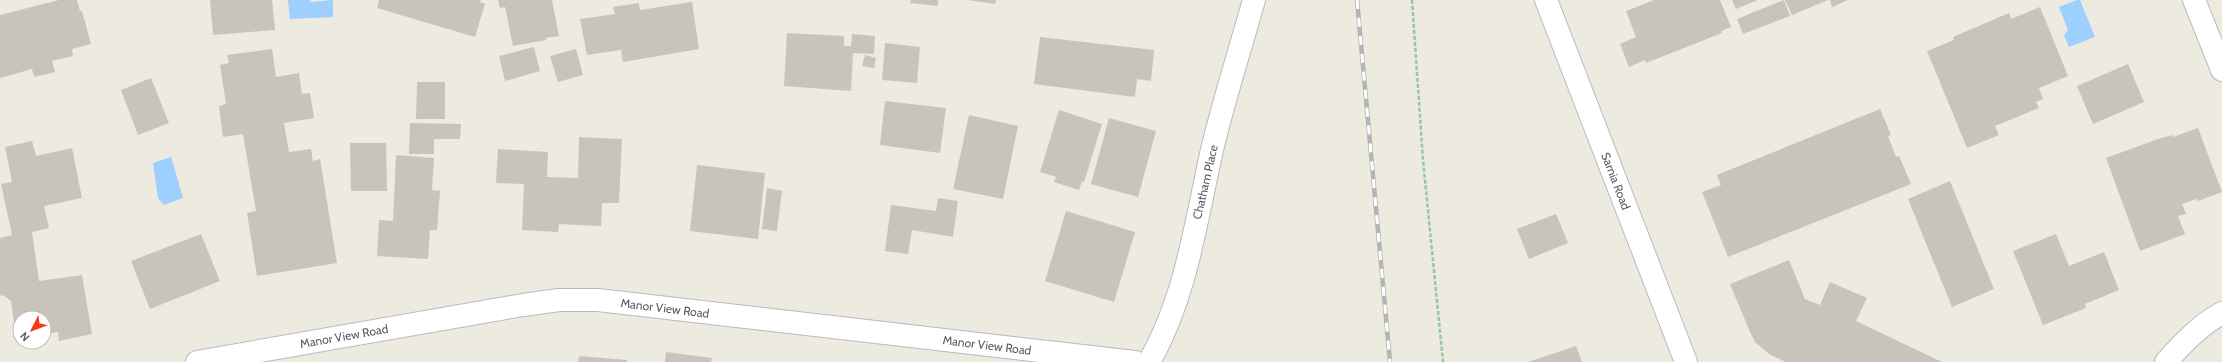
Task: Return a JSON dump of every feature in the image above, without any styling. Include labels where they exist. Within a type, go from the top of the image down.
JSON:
[{"type":"street","name":"Chatham Place","points":[[1150,362],[1164,336],[1177,302],[1213,147],[1254,0]]},
{"type":"street","name":"Sarnia Road","points":[[1546,0],[1686,362]]},
{"type":"street","points":[[2194,0],[2222,70]]},
{"type":"street","name":"Manor View Road","points":[[197,362],[523,305],[559,300],[598,300],[1135,362]]},
{"type":"street","points":[[2166,362],[2182,345],[2213,318],[2222,313]]},
{"type":"path","points":[[1412,0],[1423,160],[1443,362]]},
{"type":"water","points":[[288,0],[310,0],[311,2],[333,0],[333,17],[290,19]]},
{"type":"water","points":[[2080,0],[2095,37],[2069,47],[2064,35],[2068,30],[2059,7]]},
{"type":"water","points":[[171,157],[183,198],[164,205],[158,198],[153,163]]},
{"type":"building","points":[[59,0],[77,0],[80,11],[82,11],[91,44],[72,49],[73,56],[52,61],[55,72],[34,77],[32,69],[0,78],[0,15]]},
{"type":"building","points":[[210,0],[272,0],[275,30],[213,35]]},
{"type":"building","points":[[379,0],[481,0],[480,2],[485,4],[475,37],[377,8]]},
{"type":"building","points":[[498,0],[552,0],[559,36],[513,46],[505,7],[500,8]]},
{"type":"building","points":[[911,0],[938,0],[938,6],[910,3]]},
{"type":"building","points":[[968,0],[996,0],[995,4]]},
{"type":"building","points":[[1654,0],[1720,0],[1731,27],[1721,31],[1722,33],[1646,63],[1645,60],[1629,67],[1620,44],[1636,37],[1626,11]]},
{"type":"building","points":[[1732,0],[1758,0],[1736,9]]},
{"type":"building","points":[[1784,0],[1790,16],[1743,34],[1737,19]]},
{"type":"building","points":[[1785,0],[1828,0],[1792,15]]},
{"type":"building","points":[[1830,0],[1848,0],[1832,7]]},
{"type":"building","points":[[692,2],[699,49],[623,62],[621,50],[587,55],[580,19],[615,14],[613,7],[639,3],[640,10]]},
{"type":"building","points":[[2040,7],[2068,76],[2039,88],[2043,99],[2036,102],[2039,108],[1995,126],[1999,135],[1967,148],[1927,51],[1954,40],[1953,37],[2009,13],[2011,19]]},
{"type":"building","points":[[787,33],[844,36],[844,46],[851,46],[852,34],[875,36],[874,54],[853,53],[851,91],[784,86]]},
{"type":"building","points":[[1040,37],[1154,50],[1151,81],[1137,79],[1135,97],[1034,84]]},
{"type":"building","points":[[885,43],[920,47],[917,83],[882,80]]},
{"type":"building","points":[[534,47],[540,71],[505,81],[499,56]]},
{"type":"building","points":[[272,49],[276,77],[299,73],[302,94],[310,93],[314,118],[284,123],[289,152],[311,149],[313,161],[320,159],[337,263],[257,276],[247,213],[256,211],[243,134],[223,137],[219,106],[226,104],[220,65],[229,63],[227,55]]},
{"type":"building","points":[[576,49],[583,75],[558,82],[550,56]]},
{"type":"building","points":[[865,55],[876,58],[874,68],[862,66]]},
{"type":"building","points":[[2128,64],[2144,102],[2093,124],[2077,86]]},
{"type":"building","points":[[151,78],[169,123],[138,135],[121,90]]},
{"type":"building","points":[[417,82],[445,82],[445,119],[416,119]]},
{"type":"building","points":[[885,101],[946,108],[940,153],[880,145]]},
{"type":"building","points":[[1880,109],[1891,135],[1888,136],[1896,157],[1899,156],[1911,184],[1728,257],[1702,192],[1721,185],[1717,175]]},
{"type":"building","points":[[1059,110],[1102,124],[1084,182],[1082,181],[1079,190],[1054,182],[1056,177],[1040,172]]},
{"type":"building","points":[[969,115],[1018,126],[1003,199],[953,189]]},
{"type":"building","points":[[1109,118],[1156,131],[1138,197],[1091,184]]},
{"type":"building","points":[[410,123],[461,124],[460,139],[434,139],[434,154],[409,154]]},
{"type":"building","points":[[2198,128],[2222,192],[2198,201],[2196,199],[2182,204],[2186,214],[2178,216],[2185,234],[2140,251],[2106,158],[2158,139],[2172,135],[2173,137]]},
{"type":"building","points":[[579,137],[622,139],[619,203],[602,203],[601,226],[559,224],[558,232],[522,230],[524,184],[496,183],[498,149],[548,152],[547,177],[578,178]]},
{"type":"building","points":[[32,141],[36,156],[72,148],[82,198],[44,206],[49,228],[32,232],[39,281],[82,275],[92,334],[59,341],[58,332],[52,333],[52,310],[12,310],[11,301],[3,295],[0,296],[0,238],[12,235],[1,184],[12,182],[5,147]]},
{"type":"building","points":[[350,143],[386,143],[387,191],[351,191]]},
{"type":"building","points":[[396,155],[434,158],[432,190],[440,191],[437,230],[430,230],[428,259],[377,256],[379,220],[393,221]]},
{"type":"building","points":[[697,165],[765,173],[758,239],[690,231]]},
{"type":"building","points":[[1950,181],[1994,289],[1952,307],[1908,199]]},
{"type":"building","points":[[767,188],[782,191],[777,231],[762,229]]},
{"type":"building","points":[[938,198],[958,201],[953,237],[912,230],[908,254],[885,251],[891,205],[936,211]]},
{"type":"building","points":[[1066,211],[1135,232],[1114,302],[1045,281]]},
{"type":"building","points":[[1556,214],[1568,243],[1529,259],[1517,229]]},
{"type":"building","points":[[201,234],[220,281],[150,309],[131,261]]},
{"type":"building","points":[[2056,234],[2069,266],[2104,252],[2119,290],[2085,304],[2086,308],[2043,325],[2013,251]]},
{"type":"building","points":[[1789,260],[1805,299],[1820,305],[1830,282],[1867,298],[1856,321],[1942,362],[1786,362],[1769,354],[1755,342],[1730,284]]},
{"type":"building","points":[[1576,346],[1582,362],[1528,362]]},
{"type":"building","points":[[666,352],[712,358],[711,362],[665,362]]},
{"type":"building","points":[[579,356],[627,360],[627,362],[578,362]]},
{"type":"railway","points":[[1357,0],[1390,362]]}]
